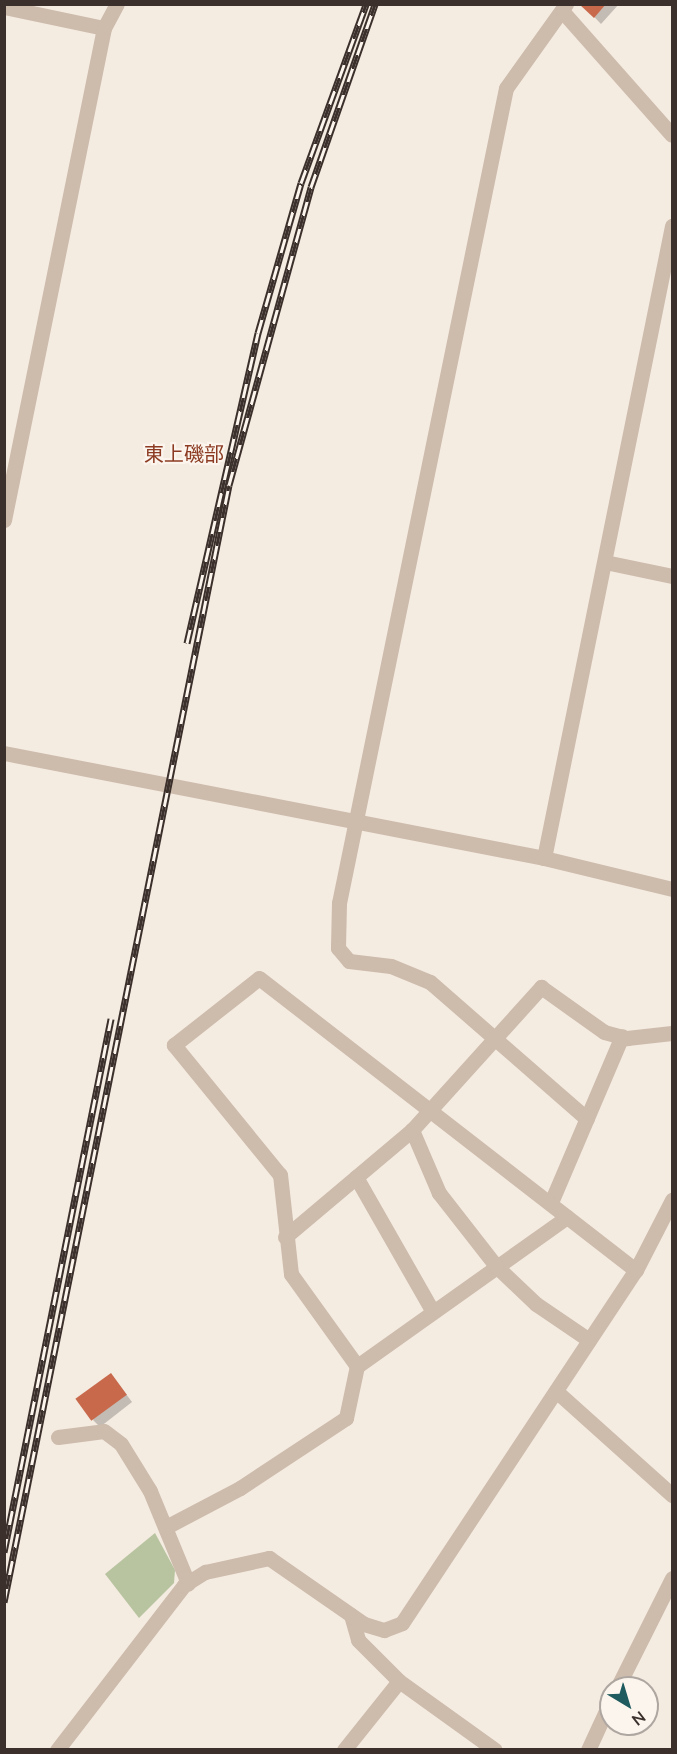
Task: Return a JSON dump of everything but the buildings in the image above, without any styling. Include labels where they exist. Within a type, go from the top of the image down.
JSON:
[{"type":"street","points":[[4,520],[104,28],[117,4]]},
{"type":"street","points":[[4,7],[104,28]]},
{"type":"street","points":[[586,1119],[494,1041],[430,982],[391,966],[349,961],[338,948],[339,903],[506,88],[564,8],[672,135]]},
{"type":"street","points":[[544,858],[672,226]]},
{"type":"street","points":[[605,562],[672,576]]},
{"type":"street","points":[[4,753],[544,858],[672,889]]},
{"type":"street","points":[[357,1366],[291,1274],[285,1237],[280,1175],[174,1045],[259,978],[552,1200],[567,1217],[636,1270]]},
{"type":"street","points":[[285,1237],[412,1130],[541,987],[604,1032],[622,1036],[672,1033]]},
{"type":"street","points":[[552,1200],[622,1036]]},
{"type":"street","points":[[412,1130],[439,1193],[496,1266],[536,1304],[589,1340]]},
{"type":"street","points":[[356,1177],[433,1311]]},
{"type":"street","points":[[57,1749],[188,1583],[241,1560],[269,1558],[351,1615],[384,1630],[416,1609],[636,1270],[672,1200]]},
{"type":"street","points":[[166,1527],[240,1488],[346,1418],[357,1366],[567,1217]]},
{"type":"street","points":[[556,1391],[672,1495]]},
{"type":"street","points":[[58,1437],[104,1431],[122,1444],[166,1527],[188,1583]]},
{"type":"street","points":[[624,1676],[668,1602],[672,1578]]},
{"type":"street","points":[[351,1615],[358,1640],[399,1681],[495,1749]]},
{"type":"street","points":[[344,1749],[399,1681]]},
{"type":"street","points":[[588,1749],[599,1726]]},
{"type":"green space","points":[[155,1533],[175,1570],[174,1583],[139,1618],[105,1574]]},
{"type":"railway","points":[[187,643],[258,333],[301,183],[366,4]]},
{"type":"railway","points":[[4,1602],[229,485],[311,187],[375,4]]},
{"type":"railway","points":[[4,1552],[111,1019]]},
{"type":"district","name":"東上磯部","points":[[184,453]]}]
